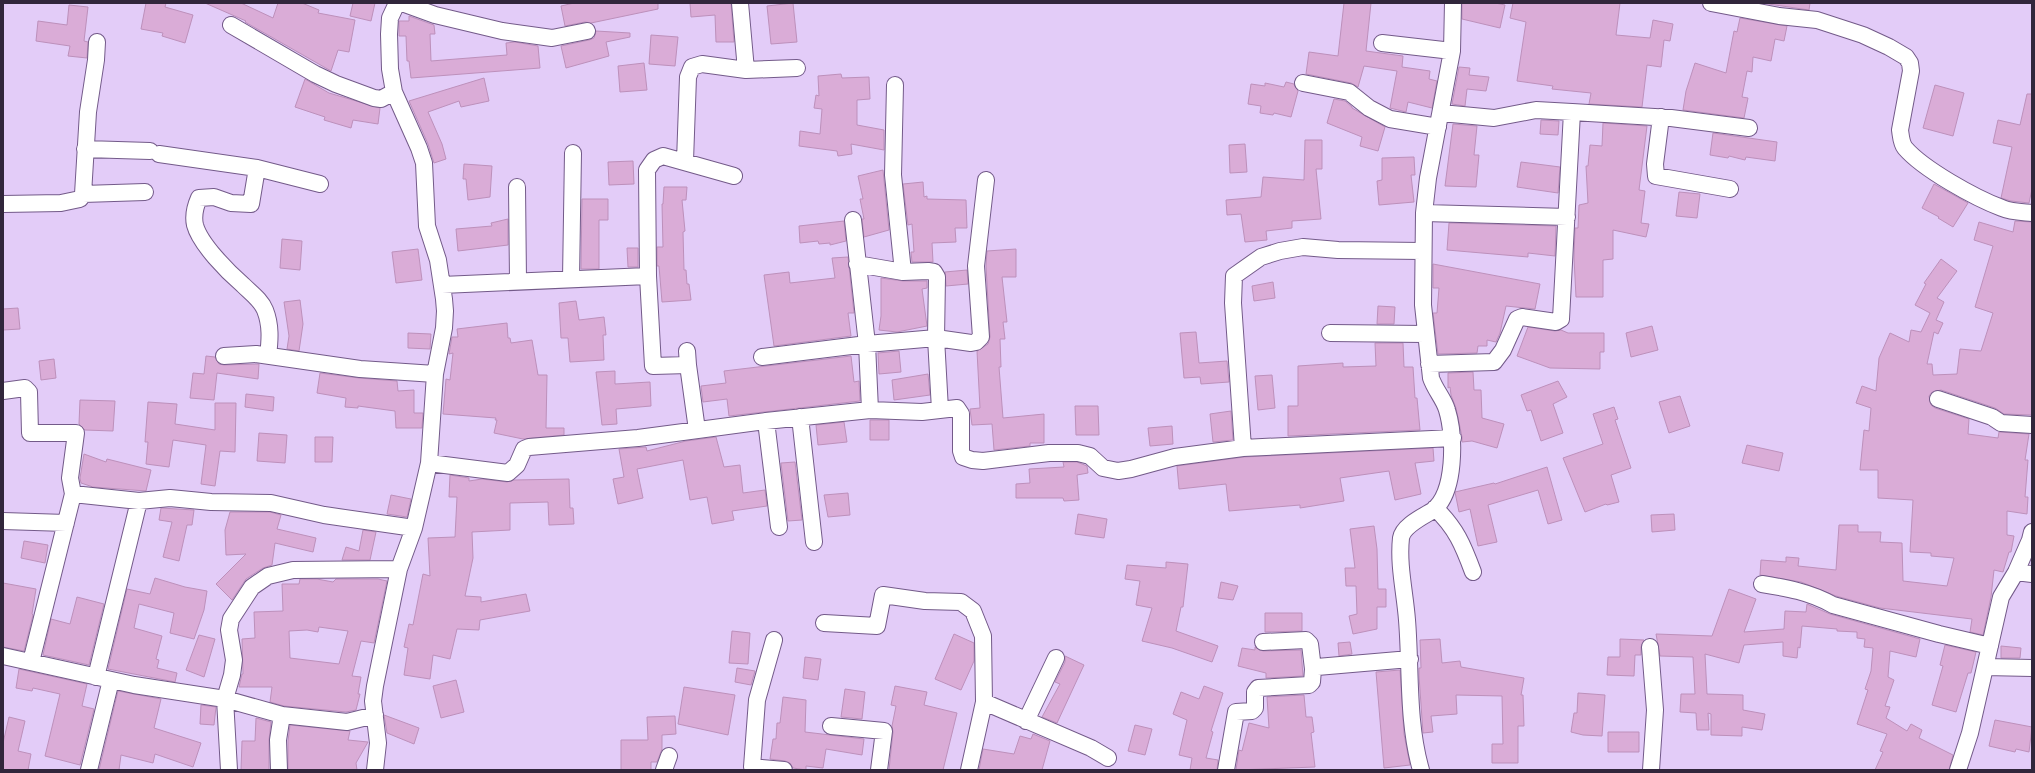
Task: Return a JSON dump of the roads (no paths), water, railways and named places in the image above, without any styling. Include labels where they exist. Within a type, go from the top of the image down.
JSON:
[{"type":"street","points":[[375,770],[378,743],[374,701],[378,668],[399,569],[414,528],[429,463],[435,374],[444,328],[444,299],[442,284],[433,240],[428,226],[424,163],[419,148],[394,92],[388,47],[390,18],[397,3]]},
{"type":"street","points":[[402,3],[435,15],[509,32],[552,38],[587,31]]},
{"type":"street","points":[[740,3],[746,70]]},
{"type":"street","points":[[1421,770],[1416,754],[1409,680],[1410,659],[1401,567],[1401,538],[1408,527],[1435,508],[1445,491],[1450,469],[1453,438],[1447,409],[1434,389],[1429,364],[1425,334],[1422,251],[1424,213],[1452,51],[1452,3]]},
{"type":"street","points":[[1711,3],[1779,16],[1817,20],[1864,35],[1906,57],[1910,63],[1911,71],[1900,130],[1901,139],[1905,147],[1936,174],[1970,192],[2003,209],[2032,213]]},
{"type":"street","points":[[232,25],[315,74],[336,84],[374,98],[381,99],[394,92]]},
{"type":"street","points":[[3,204],[61,203],[80,199],[83,194],[84,149],[97,42]]},
{"type":"street","points":[[1382,43],[1452,51]]},
{"type":"street","points":[[685,161],[688,77],[692,67],[702,64],[746,70],[797,68]]},
{"type":"street","points":[[1303,83],[1349,92],[1369,108],[1390,118],[1439,120],[1494,118],[1536,110],[1661,117],[1749,128]]},
{"type":"street","points":[[895,85],[894,175],[903,272]]},
{"type":"street","points":[[1429,364],[1494,362],[1504,350],[1517,318],[1522,317],[1556,322],[1561,319],[1572,112]]},
{"type":"street","points":[[1661,117],[1655,164],[1656,176],[1730,189]]},
{"type":"street","points":[[84,149],[154,152],[257,168],[320,184]]},
{"type":"street","points":[[571,279],[573,153]]},
{"type":"street","points":[[697,430],[688,358],[653,366],[648,276],[647,170],[654,160],[663,156],[734,176]]},
{"type":"street","points":[[257,168],[250,204],[231,203],[214,197],[199,198],[194,210],[195,225],[210,249],[229,273],[258,298],[265,310],[271,333],[268,356]]},
{"type":"street","points":[[762,357],[867,344],[936,338],[971,343],[979,340],[981,337],[976,266],[986,180]]},
{"type":"street","points":[[517,187],[518,280]]},
{"type":"street","points":[[83,194],[145,192]]},
{"type":"street","points":[[1424,213],[1567,217]]},
{"type":"street","points":[[853,220],[867,344],[870,410]]},
{"type":"street","points":[[1243,448],[1233,303],[1234,276],[1261,257],[1280,251],[1302,247],[1338,250],[1422,251]]},
{"type":"street","points":[[857,264],[903,272],[928,270],[934,272],[937,277],[936,338],[940,410]]},
{"type":"street","points":[[442,284],[648,276]]},
{"type":"street","points":[[1330,333],[1425,334]]},
{"type":"street","points":[[224,356],[242,354],[268,356],[360,369],[435,374]]},
{"type":"street","points":[[3,391],[25,388],[29,392],[30,433],[76,433],[70,478],[73,494],[31,662]]},
{"type":"street","points":[[1938,399],[1992,416],[2001,423],[2032,425]]},
{"type":"street","points":[[429,463],[508,473],[517,465],[524,450],[529,447],[638,438],[766,420],[800,418],[870,410],[922,412],[957,408],[960,410],[961,451],[963,457],[972,460],[983,461],[1049,453],[1078,453],[1090,456],[1103,468],[1118,470],[1132,469],[1175,457],[1243,448],[1453,438]]},
{"type":"street","points":[[800,418],[814,542]]},
{"type":"street","points":[[766,420],[779,527]]},
{"type":"street","points":[[73,494],[139,500],[170,498],[211,502],[271,503],[324,515],[414,528]]},
{"type":"street","points":[[89,770],[103,678],[139,500]]},
{"type":"street","points":[[1435,508],[1450,522],[1462,541],[1473,572]]},
{"type":"street","points":[[3,521],[66,523]]},
{"type":"street","points":[[1958,770],[1970,733],[2001,597],[2016,572],[2032,532]]},
{"type":"street","points":[[229,770],[225,699],[232,676],[234,660],[233,646],[229,630],[231,619],[243,599],[260,580],[268,576],[293,570],[399,569]]},
{"type":"street","points":[[2016,572],[2032,574]]},
{"type":"street","points":[[1762,584],[1793,589],[1822,598],[1833,605],[1939,634],[1990,646]]},
{"type":"street","points":[[824,623],[877,626],[883,595],[925,601],[961,602],[973,611],[983,636],[984,702],[969,770]]},
{"type":"street","points":[[774,640],[757,700],[752,767],[784,770]]},
{"type":"street","points":[[1226,770],[1236,712],[1252,712],[1255,708],[1255,692],[1258,688],[1309,685],[1312,682],[1313,668],[1310,644],[1306,640],[1263,642]]},
{"type":"street","points":[[1650,647],[1655,710],[1651,770]]},
{"type":"street","points":[[3,656],[134,686],[225,699],[282,715],[348,722],[375,715]]},
{"type":"street","points":[[1026,721],[1056,658]]},
{"type":"street","points":[[1313,668],[1410,659]]},
{"type":"street","points":[[1985,668],[2032,668]]},
{"type":"street","points":[[984,702],[1091,748],[1108,758]]},
{"type":"street","points":[[278,770],[278,740],[282,715]]},
{"type":"street","points":[[831,726],[885,727],[879,770]]}]
